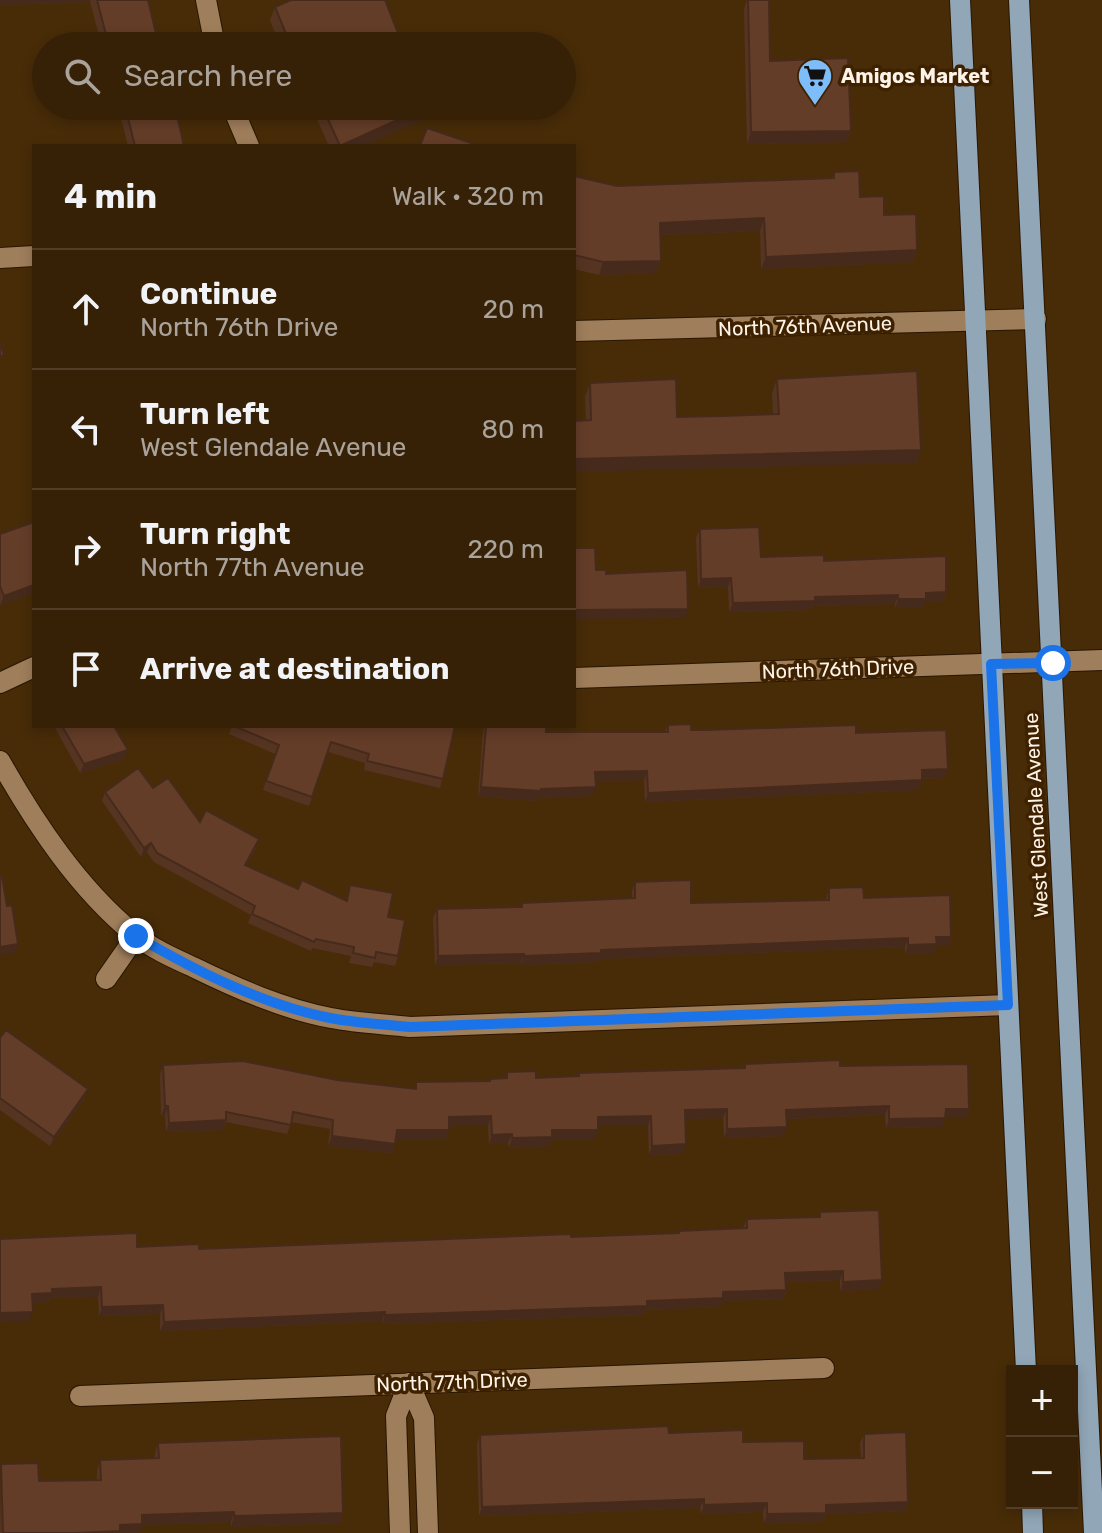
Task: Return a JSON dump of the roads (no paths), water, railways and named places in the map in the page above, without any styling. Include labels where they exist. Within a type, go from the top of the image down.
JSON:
[{"type":"main road","name":"West Glendale Avenue","points":[[960,0],[1026,1365]]},
{"type":"main road","name":"West Glendale Avenue","points":[[1019,0],[1094,1533]]},
{"type":"main road","points":[[1032,1509],[1033,1533]]},
{"type":"street","points":[[206,0],[212,32]]},
{"type":"street","points":[[238,120],[248,144]]},
{"type":"street","points":[[0,258],[32,256]]},
{"type":"street","name":"North 76th Avenue","points":[[576,331],[1036,319]]},
{"type":"street","name":"North 76th Drive","points":[[576,678],[1102,660]]},
{"type":"street","points":[[0,683],[32,668]]},
{"type":"street","points":[[0,761],[37,823],[78,877],[136,936],[216,979],[292,1008],[330,1018],[410,1027],[1008,1005]]},
{"type":"street","points":[[106,979],[136,936]]},
{"type":"street","name":"North 77th Drive","points":[[80,1396],[824,1368]]},
{"type":"street","points":[[400,1533],[396,1416],[409,1383]]},
{"type":"street","points":[[409,1383],[424,1418],[428,1533]]},
{"type":"place","name":"Amigos Market","points":[[815,107]]}]
